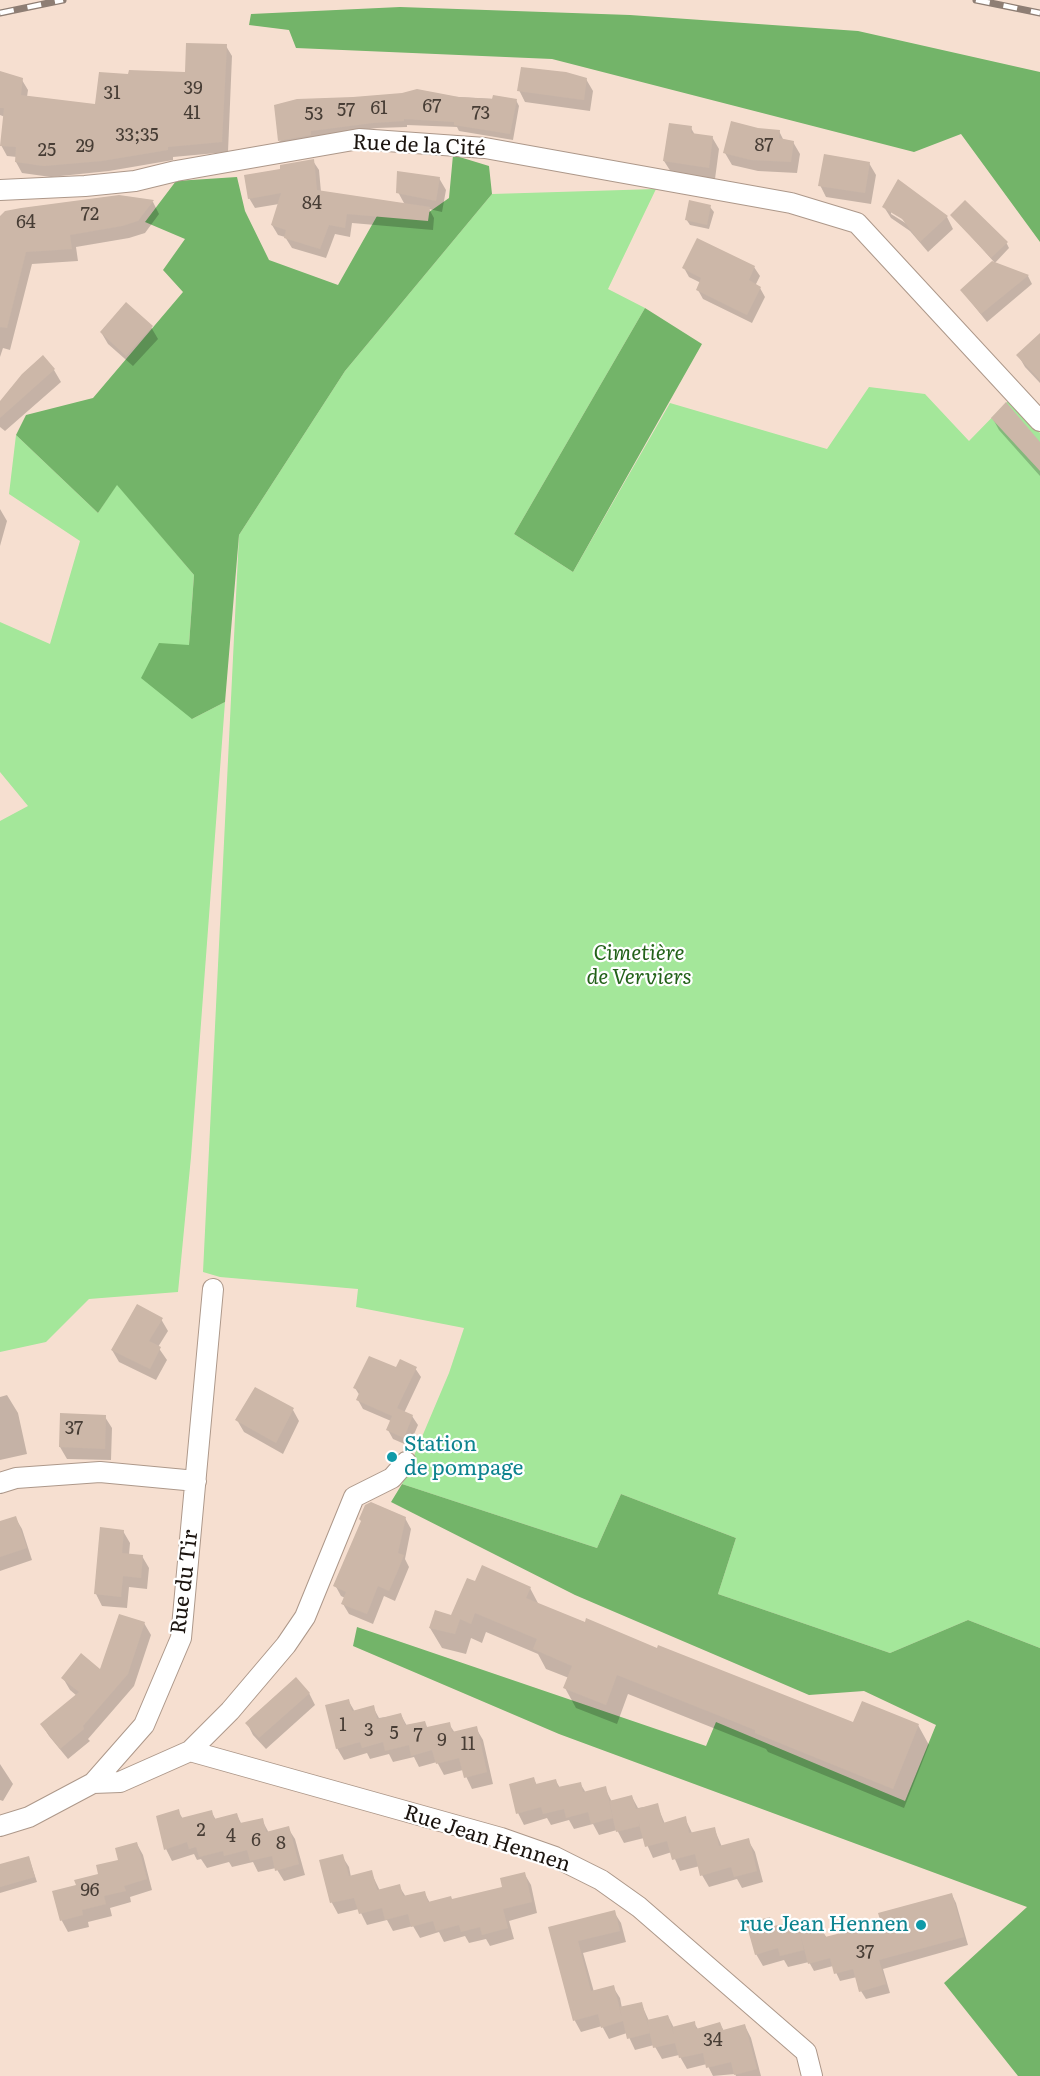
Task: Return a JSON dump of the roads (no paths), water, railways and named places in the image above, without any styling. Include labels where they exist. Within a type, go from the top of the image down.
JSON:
[{"type":"street","name":"Rue de la Cité","points":[[0,190],[135,182],[176,171],[359,139],[485,148],[801,206],[857,223],[1040,422]]},
{"type":"street","name":"Rue du Tir","points":[[0,1826],[29,1817],[93,1783],[144,1725],[181,1638],[213,1289]]},
{"type":"street","points":[[93,1783],[120,1782],[190,1751],[230,1711],[286,1645],[305,1617],[354,1497],[392,1478],[406,1462]]},
{"type":"street","points":[[0,1483],[16,1478],[100,1472],[196,1481]]},
{"type":"street","name":"Rue Jean Hennen","points":[[190,1751],[501,1838],[555,1857],[601,1880],[661,1924],[806,2052],[812,2076]]},
{"type":"railway","points":[[0,13],[63,0]]},
{"type":"railway","points":[[976,0],[1040,13]]},
{"type":"place","name":"Station de pompage","points":[[392,1457]]},
{"type":"place","name":"rue Jean Hennen","points":[[921,1925]]},
{"type":"park label","name":"Cimetière de Verviers","points":[[639,966]]}]
